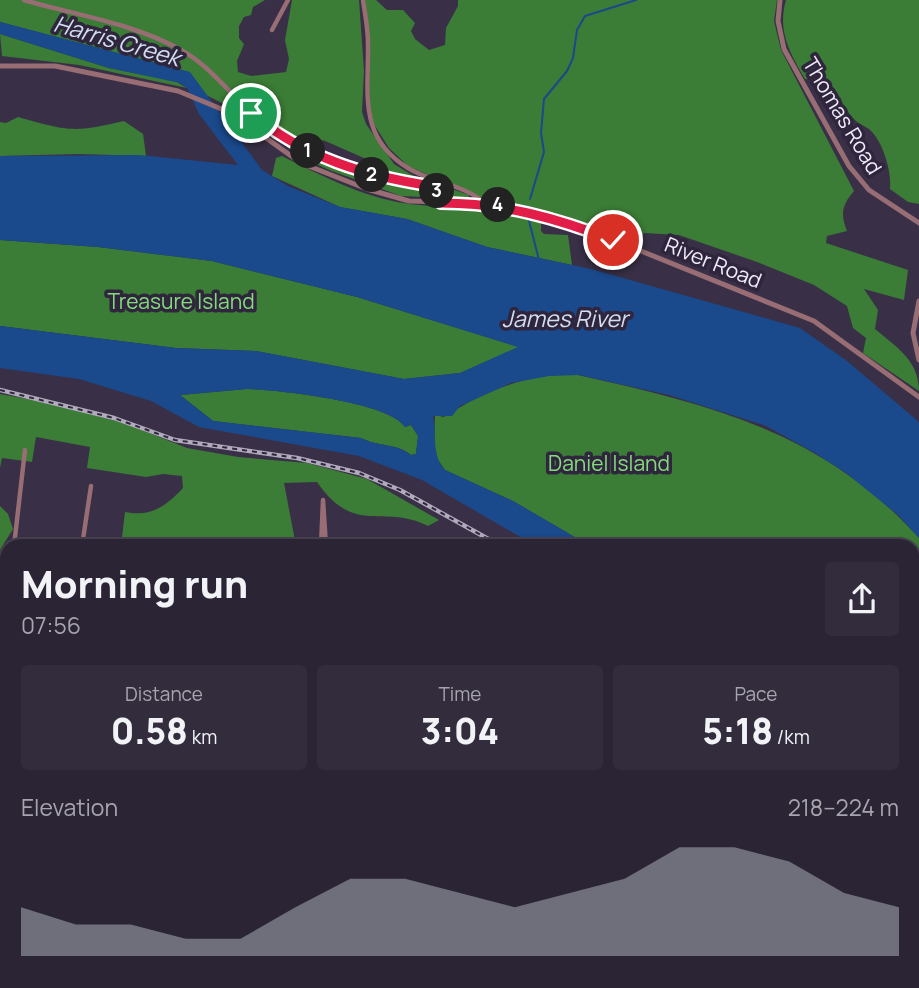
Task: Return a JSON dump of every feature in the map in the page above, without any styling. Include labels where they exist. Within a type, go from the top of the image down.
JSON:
[{"type":"street","points":[[23,0],[118,25],[170,45],[204,66],[251,113],[295,145],[365,174],[432,186],[441,203]]},
{"type":"street","points":[[272,30],[288,0]]},
{"type":"street","points":[[363,0],[368,41],[367,108],[376,133],[394,158],[407,168],[470,192],[486,204]]},
{"type":"street","name":"Thomas Road","points":[[780,0],[778,21],[784,49],[849,166],[869,190],[919,223]]},
{"type":"street","name":"River Road","points":[[0,66],[55,66],[186,93],[223,109],[290,156],[319,171],[398,199],[486,204],[520,209],[584,229],[814,321],[919,397]]},
{"type":"street","points":[[919,301],[913,333],[919,360]]},
{"type":"street","points":[[15,539],[25,450]]},
{"type":"street","points":[[83,539],[91,486]]},
{"type":"street","points":[[323,500],[323,539]]},
{"type":"green space","points":[[0,0],[265,0],[253,7],[251,15],[244,17],[239,26],[239,38],[244,44],[237,61],[238,72],[251,76],[286,72],[289,59],[285,40],[292,0],[359,0],[364,71],[362,112],[366,124],[394,164],[412,175],[469,195],[469,199],[401,196],[329,170],[301,157],[236,110],[206,95],[189,72],[0,22]],"holes":[[[323,140],[379,166],[379,174],[354,169],[317,149]]]},
{"type":"green space","points":[[365,0],[376,0],[387,10],[403,10],[415,23],[411,31],[415,39],[429,50],[445,45],[446,28],[458,6],[458,0],[777,0],[774,21],[781,50],[854,191],[843,210],[847,231],[827,236],[826,243],[908,270],[904,300],[864,289],[878,310],[875,329],[911,363],[919,391],[863,353],[866,338],[853,328],[847,306],[814,285],[679,235],[645,233],[626,239],[533,207],[482,198],[408,166],[389,148],[372,121],[369,108],[370,41]]},
{"type":"green space","points":[[786,0],[919,0],[919,204],[908,202],[890,189],[888,166],[878,141],[869,129],[849,113],[832,87],[817,80],[805,79],[786,41],[783,22]]},
{"type":"green space","points":[[0,34],[109,68],[175,81],[187,88],[79,65],[2,56]]},
{"type":"green space","points":[[18,117],[71,129],[124,121],[143,134],[146,156],[0,156],[0,122],[6,123]]},
{"type":"green space","points":[[282,156],[338,183],[397,202],[506,210],[541,218],[541,231],[544,234],[568,235],[572,265],[487,247],[407,219],[340,207],[272,176],[276,158]]},
{"type":"green space","name":"Treasure Island","points":[[0,240],[98,247],[212,261],[357,297],[519,347],[460,373],[404,379],[256,351],[176,348],[0,326]]},
{"type":"green space","name":"Daniel Island","points":[[560,375],[578,375],[674,398],[763,428],[844,472],[882,502],[919,539],[578,539],[513,501],[445,470],[438,460],[434,444],[435,415],[444,417],[491,391],[508,385]]},
{"type":"green space","points":[[247,389],[332,399],[378,411],[395,418],[405,427],[411,425],[418,436],[416,454],[411,455],[406,451],[361,438],[213,421],[180,395]]},
{"type":"green space","points":[[0,394],[45,402],[124,423],[187,448],[238,457],[307,463],[367,479],[439,520],[428,526],[397,517],[357,514],[344,509],[331,499],[317,482],[284,483],[295,539],[122,539],[125,512],[150,512],[164,505],[183,488],[182,476],[163,474],[146,477],[87,468],[90,447],[36,437],[32,462],[2,458],[0,468]]},
{"type":"green space","points":[[0,506],[8,514],[13,529],[7,539],[0,539]]},
{"type":"water","name":"James River","points":[[0,22],[190,72],[262,170],[288,186],[340,207],[407,219],[487,247],[591,269],[800,328],[847,361],[919,422],[919,538],[898,515],[846,473],[766,426],[669,395],[579,375],[549,376],[511,383],[460,406],[452,416],[433,416],[436,451],[445,470],[513,501],[578,539],[524,539],[422,480],[359,456],[199,427],[151,401],[79,379],[0,368],[0,326],[176,348],[256,351],[404,379],[460,373],[518,347],[357,297],[212,261],[98,247],[0,240],[0,156],[139,155],[238,165],[199,114],[187,88],[180,83],[109,68],[0,34]],"holes":[[[247,389],[356,404],[395,418],[405,427],[411,425],[418,436],[416,454],[411,455],[361,438],[213,421],[180,395]]]},
{"type":"waterway","points":[[530,199],[544,152],[541,133],[544,99],[567,71],[573,58],[577,30],[585,16],[636,0]]},
{"type":"waterway","points":[[529,221],[539,260]]},
{"type":"railway","points":[[0,390],[114,418],[175,440],[297,458],[359,473],[400,490],[488,539]]},
{"type":"route","points":[[251,113],[295,145],[350,169],[432,186],[437,190],[441,203],[474,203],[520,209],[613,240]]},
{"type":"water label","name":"Harris Creek","points":[[117,41]]}]
